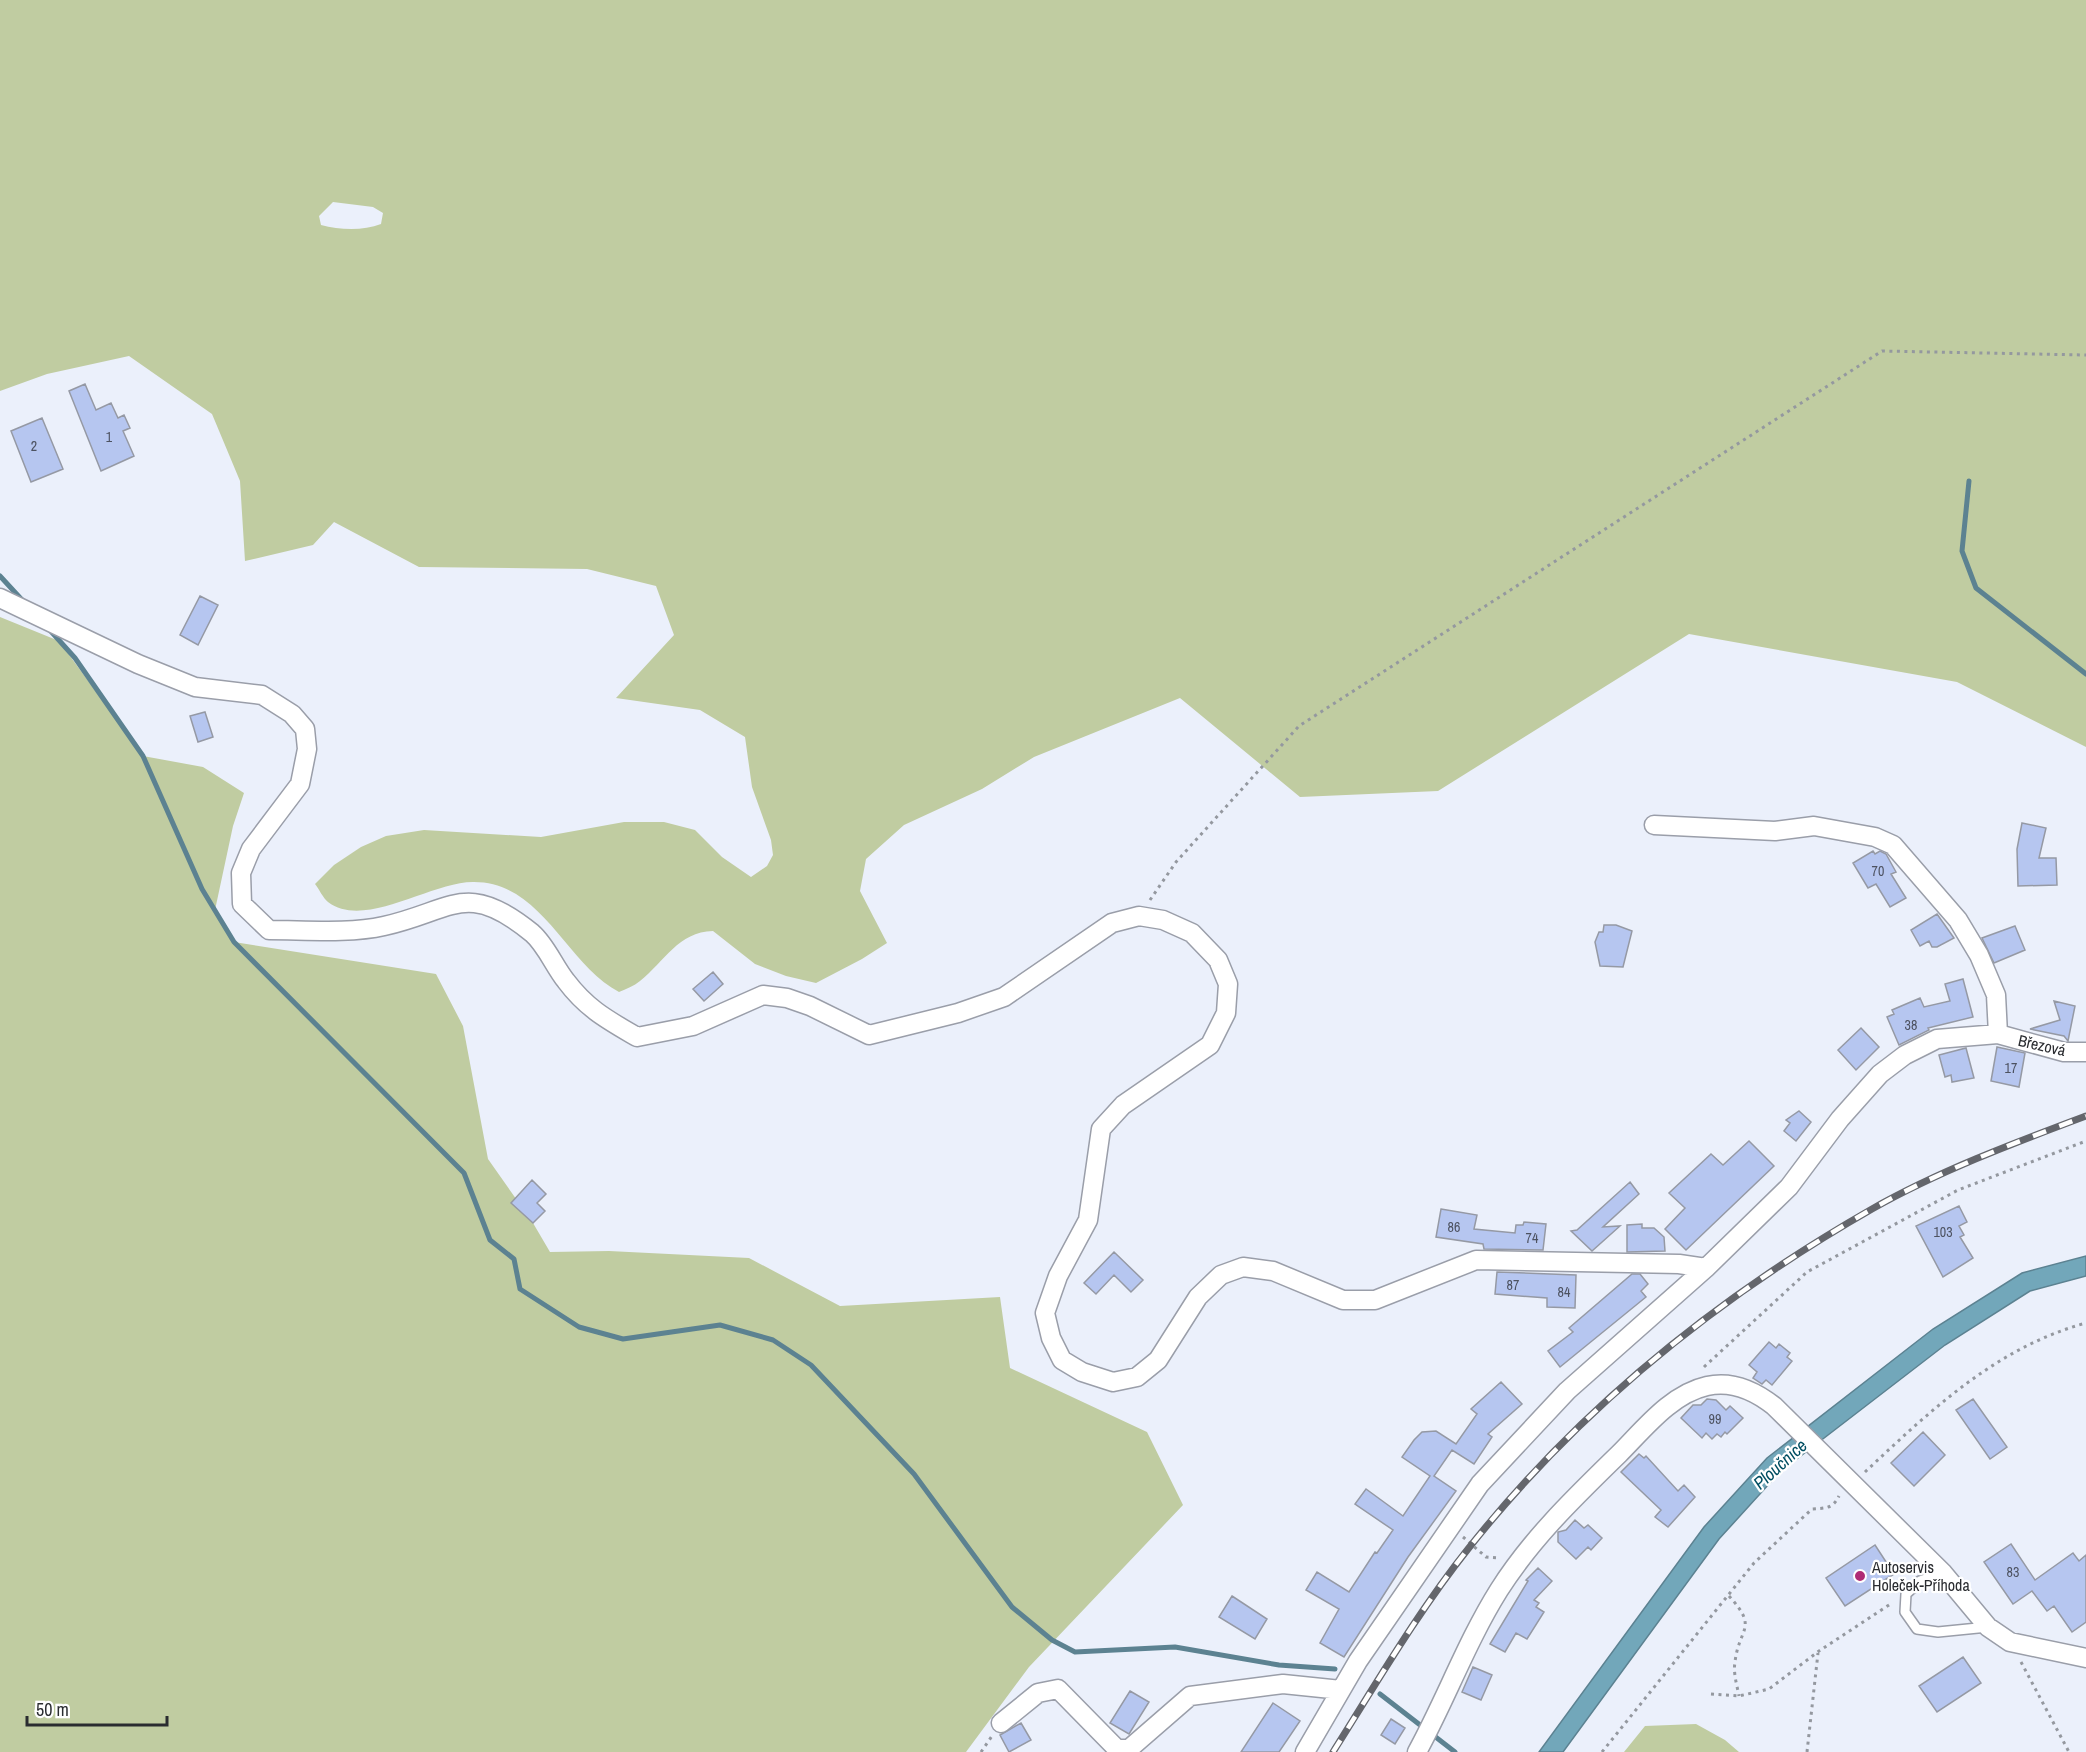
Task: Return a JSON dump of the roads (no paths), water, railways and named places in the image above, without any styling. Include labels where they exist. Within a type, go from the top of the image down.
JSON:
[{"type":"street","points":[[0,598],[138,664],[195,687],[262,695],[292,714],[305,729],[307,749],[300,784],[251,849],[241,873],[242,904],[269,930],[383,926],[442,906],[478,902],[508,914],[536,936],[565,981],[592,1011],[637,1037],[693,1026],[762,995],[787,998],[810,1006],[869,1035],[958,1012],[1004,997],[1112,923],[1139,916],[1163,920],[1192,933],[1218,960],[1228,984],[1226,1013],[1210,1045],[1123,1105],[1101,1129],[1088,1220],[1058,1276],[1045,1313],[1051,1338],[1062,1360],[1072,1366],[1113,1382],[1137,1377],[1158,1360],[1198,1297],[1221,1275],[1243,1267],[1273,1271],[1343,1300],[1375,1300],[1476,1260],[1679,1264],[1706,1268]]},
{"type":"street","points":[[1654,825],[1775,831],[1814,826],[1875,837],[1893,845],[1958,920],[1979,955],[1996,995],[1998,1034]]},
{"type":"street","name":"Březová","points":[[1305,1752],[1341,1690],[1480,1484],[1567,1391],[1706,1268],[1789,1187],[1839,1119],[1880,1074],[1905,1054],[1937,1039],[1998,1034],[2064,1052],[2086,1052]]},
{"type":"street","points":[[1420,1746],[1478,1627],[1524,1555],[1560,1512],[1664,1409],[1686,1394],[1707,1386],[1726,1384],[1759,1394],[1774,1406],[1943,1573],[1988,1627],[2010,1642],[2086,1658]]},
{"type":"street","points":[[1001,1723],[1038,1693],[1058,1689],[1117,1749],[1128,1749],[1190,1696],[1283,1684],[1341,1690]]},
{"type":"lane","points":[[1943,1573],[1920,1581],[1906,1594],[1905,1612],[1917,1629],[1938,1632],[1988,1627]]},
{"type":"water","name":"Ploučnice","points":[[2086,1256],[2086,1276],[2030,1291],[1945,1345],[1780,1472],[1719,1539],[1563,1752],[1539,1752],[1704,1527],[1767,1458],[1933,1329],[2022,1273]]},
{"type":"waterway","points":[[1969,481],[1962,551],[1976,588],[2086,674]]},
{"type":"waterway","points":[[0,576],[23,601]]},
{"type":"waterway","points":[[48,628],[75,658],[143,756],[202,889],[234,942],[464,1173],[490,1240],[514,1259],[520,1289],[579,1327],[623,1339],[720,1325],[773,1340],[811,1365],[914,1474],[1012,1607],[1052,1640],[1075,1652],[1175,1647],[1279,1665],[1335,1669]]},
{"type":"waterway","points":[[1380,1694],[1455,1752]]},
{"type":"railway","points":[[1333,1752],[1414,1623],[1468,1549],[1556,1450],[1654,1360],[1759,1280],[1872,1209],[1950,1170],[2086,1116]]},
{"type":"place","name":"Autoservis Holeček-Příhoda","points":[[1860,1576]]}]
